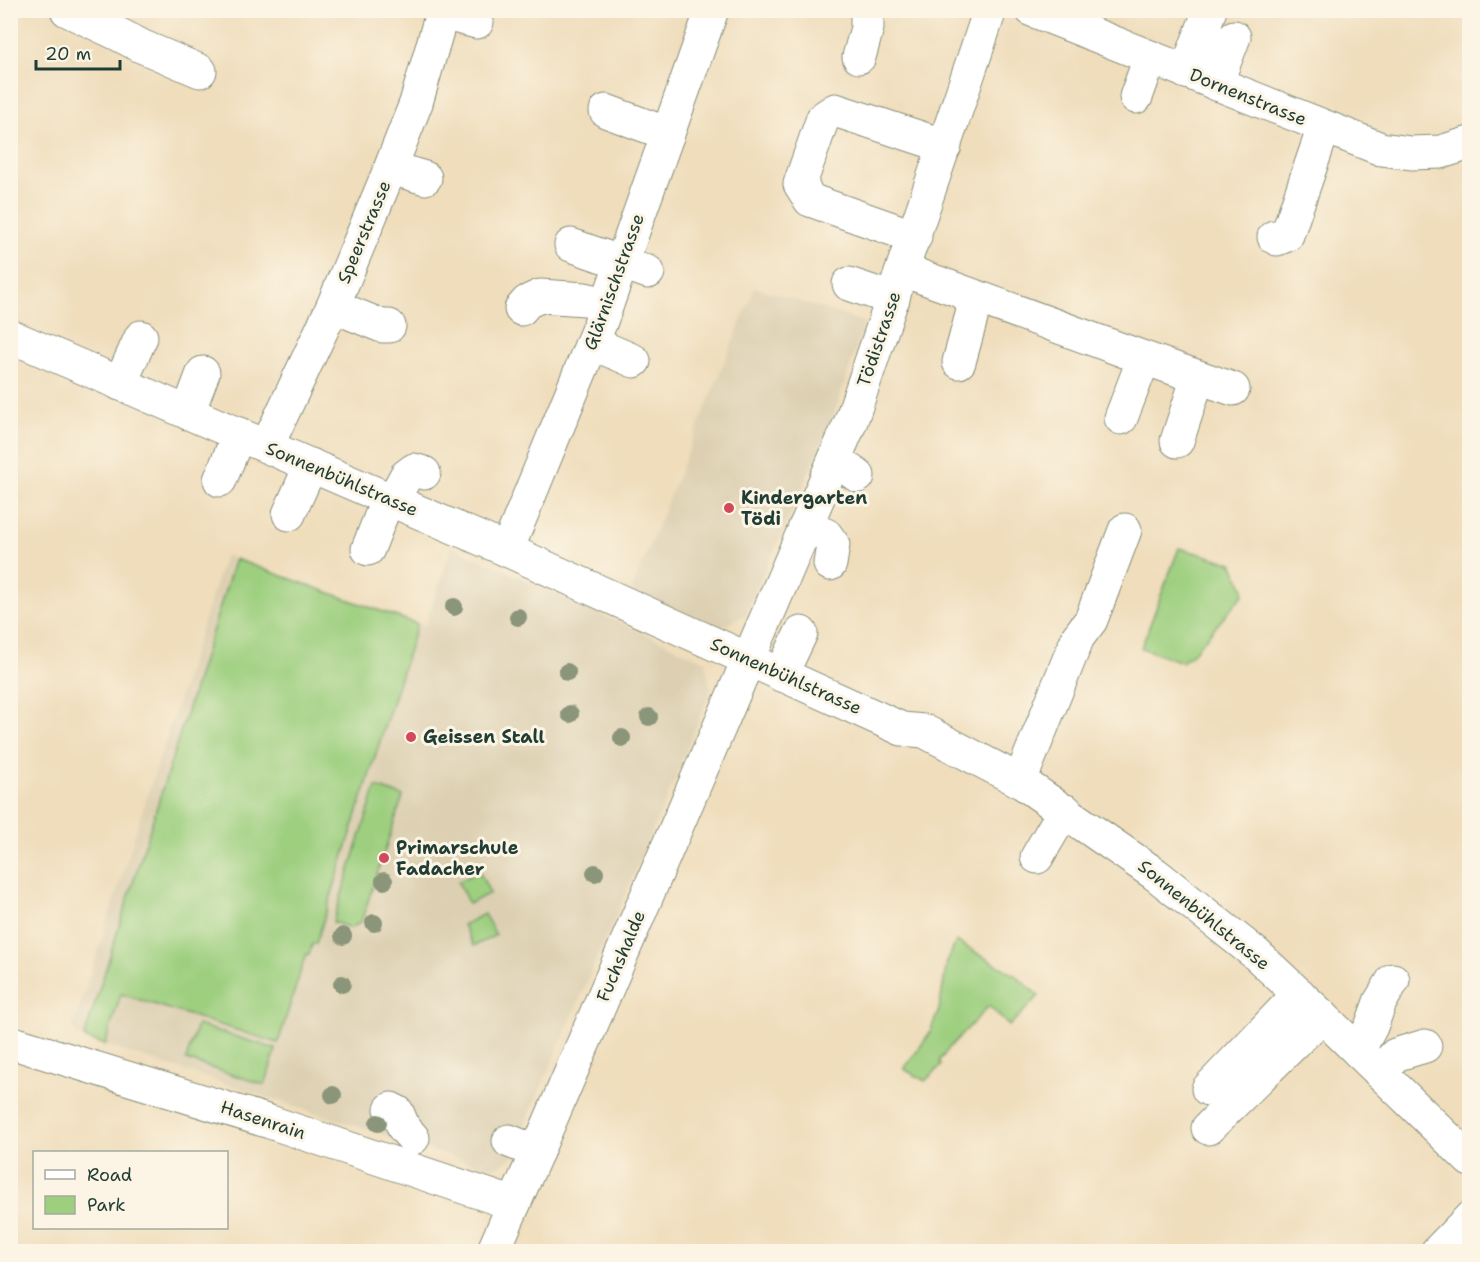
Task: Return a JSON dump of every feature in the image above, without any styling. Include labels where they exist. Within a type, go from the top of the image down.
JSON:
[{"type":"street","points":[[67,10],[141,46],[200,71]]},
{"type":"street","name":"Glärnischstrasse","points":[[507,550],[607,304],[635,267],[668,134],[712,10]]},
{"type":"street","points":[[859,57],[867,28],[867,10]]},
{"type":"street","name":"Tödistrasse","points":[[748,660],[805,527],[846,468],[851,421],[990,10]]},
{"type":"street","name":"Dornenstrasse","points":[[1032,10],[1381,149],[1411,153],[1441,152],[1470,143]]},
{"type":"street","points":[[1186,72],[1210,10]]},
{"type":"street","points":[[442,12],[477,22]]},
{"type":"street","name":"Speerstrasse","points":[[220,480],[253,440],[333,306],[416,104],[442,12]]},
{"type":"street","points":[[1216,84],[1234,37]]},
{"type":"street","points":[[1136,97],[1150,58]]},
{"type":"street","points":[[915,237],[810,200],[800,184],[824,117],[835,110],[945,146]]},
{"type":"street","points":[[606,111],[668,134]]},
{"type":"street","points":[[1274,237],[1277,239],[1287,235],[1324,127]]},
{"type":"street","points":[[391,168],[425,178]]},
{"type":"street","points":[[571,245],[635,267]]},
{"type":"street","points":[[849,284],[898,284],[970,295],[1233,389]]},
{"type":"street","points":[[959,362],[973,311],[970,295]]},
{"type":"street","points":[[521,309],[527,302],[540,296],[585,299],[607,304]]},
{"type":"street","points":[[333,306],[382,326],[388,326]]},
{"type":"street","name":"Sonnenbühlstrasse","points":[[10,336],[507,550],[902,729],[924,731],[1020,781],[1163,880],[1256,954],[1470,1160]]},
{"type":"street","points":[[120,384],[141,337]]},
{"type":"street","points":[[592,343],[634,361]]},
{"type":"street","points":[[1121,418],[1144,358]]},
{"type":"street","points":[[188,413],[203,373]]},
{"type":"street","points":[[1177,441],[1198,377]]},
{"type":"street","points":[[289,514],[311,465]]},
{"type":"street","points":[[368,549],[391,499],[406,476],[414,470],[424,472]]},
{"type":"street","points":[[805,527],[826,536],[833,545],[830,564]]},
{"type":"street","points":[[1020,781],[1078,637],[1091,620],[1125,530]]},
{"type":"street","points":[[782,675],[801,633]]},
{"type":"street","name":"Fuchshalde","points":[[493,1251],[514,1204],[523,1146],[748,660]]},
{"type":"street","points":[[1037,857],[1066,812]]},
{"type":"street","points":[[1393,980],[1380,1002],[1371,1027],[1369,1062],[1425,1046]]},
{"type":"street","points":[[1253,1012],[1302,996]]},
{"type":"street","points":[[1208,1089],[1302,996]]},
{"type":"street","points":[[1208,1128],[1302,996]]},
{"type":"street","name":"Hasenrain","points":[[10,1042],[270,1122],[410,1145],[514,1204]]},
{"type":"street","points":[[391,1109],[397,1112],[410,1145]]},
{"type":"street","points":[[1437,1251],[1470,1218]]},
{"type":"shaded area","name":"Kindergarten Tödi","points":[[755,287],[865,322],[830,426],[745,615],[715,631],[631,591]]},
{"type":"shaded area","name":"Primarschule Fadacher","points":[[452,547],[705,661],[711,689],[670,791],[511,1157],[497,1167],[484,1167],[76,1036],[73,1027],[225,555],[425,625]]},
{"type":"green space","points":[[1179,548],[1232,563],[1244,589],[1243,595],[1194,652],[1182,662],[1141,648]]},
{"type":"green space","points":[[235,559],[417,624],[316,944],[313,943],[309,954],[306,954],[278,1043],[121,994],[105,1045],[84,1038]]},
{"type":"green space","points":[[376,787],[403,796],[361,922],[351,928],[333,922]]},
{"type":"green space","points":[[479,871],[490,893],[469,904],[458,882]]},
{"type":"green space","points":[[484,914],[496,935],[474,946],[463,925]]},
{"type":"green space","points":[[956,941],[1015,975],[1039,996],[1009,1026],[989,1006],[950,1047],[940,1060],[941,1066],[925,1081],[904,1069],[928,1036],[939,1010],[947,962]]},
{"type":"green space","points":[[197,1025],[276,1049],[265,1085],[186,1060]]},
{"type":"place","name":"Kindergarten Tödi","points":[[729,508]]},
{"type":"place","name":"Geissen Stall","points":[[411,737]]},
{"type":"place","name":"Primarschule Fadacher","points":[[384,858]]}]
